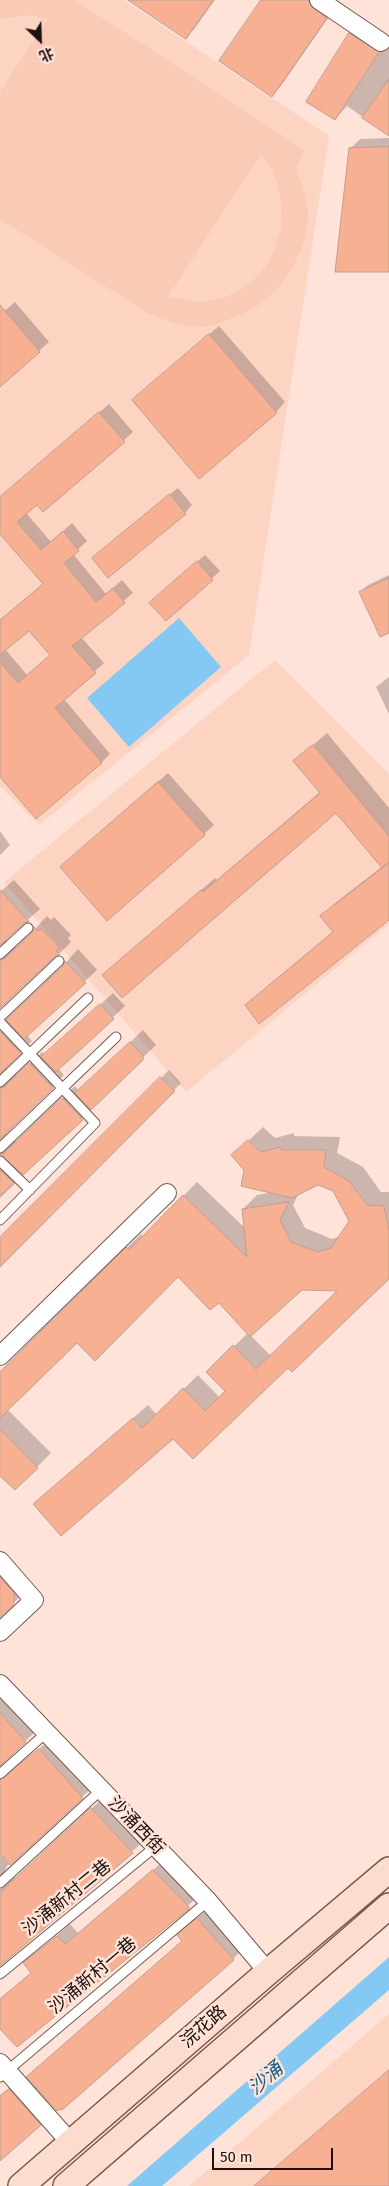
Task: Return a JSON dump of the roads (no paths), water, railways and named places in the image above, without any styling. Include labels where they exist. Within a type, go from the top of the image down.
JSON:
[{"type":"main road","name":"浣花路","points":[[21,2186],[389,1870]]},
{"type":"main road","name":"浣花路","points":[[66,2186],[389,1906]]},
{"type":"street","points":[[319,0],[381,42]]},
{"type":"street","points":[[0,1356],[167,1192]]},
{"type":"street","points":[[0,1561],[34,1600],[0,1632]]},
{"type":"street","name":"沙涌西街","points":[[0,1684],[208,1900],[268,1972]]},
{"type":"street","points":[[2,2070],[70,2142]]},
{"type":"lane","points":[[0,954],[28,928]]},
{"type":"lane","points":[[0,1017],[59,960]]},
{"type":"lane","points":[[0,1082],[88,998]]},
{"type":"lane","points":[[0,1022],[95,1122],[0,1220]]},
{"type":"lane","points":[[0,1148],[116,1037]]},
{"type":"lane","points":[[0,1161],[30,1190]]},
{"type":"lane","points":[[0,1774],[46,1733]]},
{"type":"lane","points":[[0,1883],[101,1790]]},
{"type":"lane","name":"沙涌新村二巷","points":[[0,1974],[155,1846]]},
{"type":"lane","name":"沙涌新村一巷","points":[[2,2070],[208,1900]]},
{"type":"water","points":[[179,618],[221,667],[129,747],[87,698]]},
{"type":"water","name":"沙涌","points":[[389,1957],[389,1990],[162,2186],[127,2186]]}]
